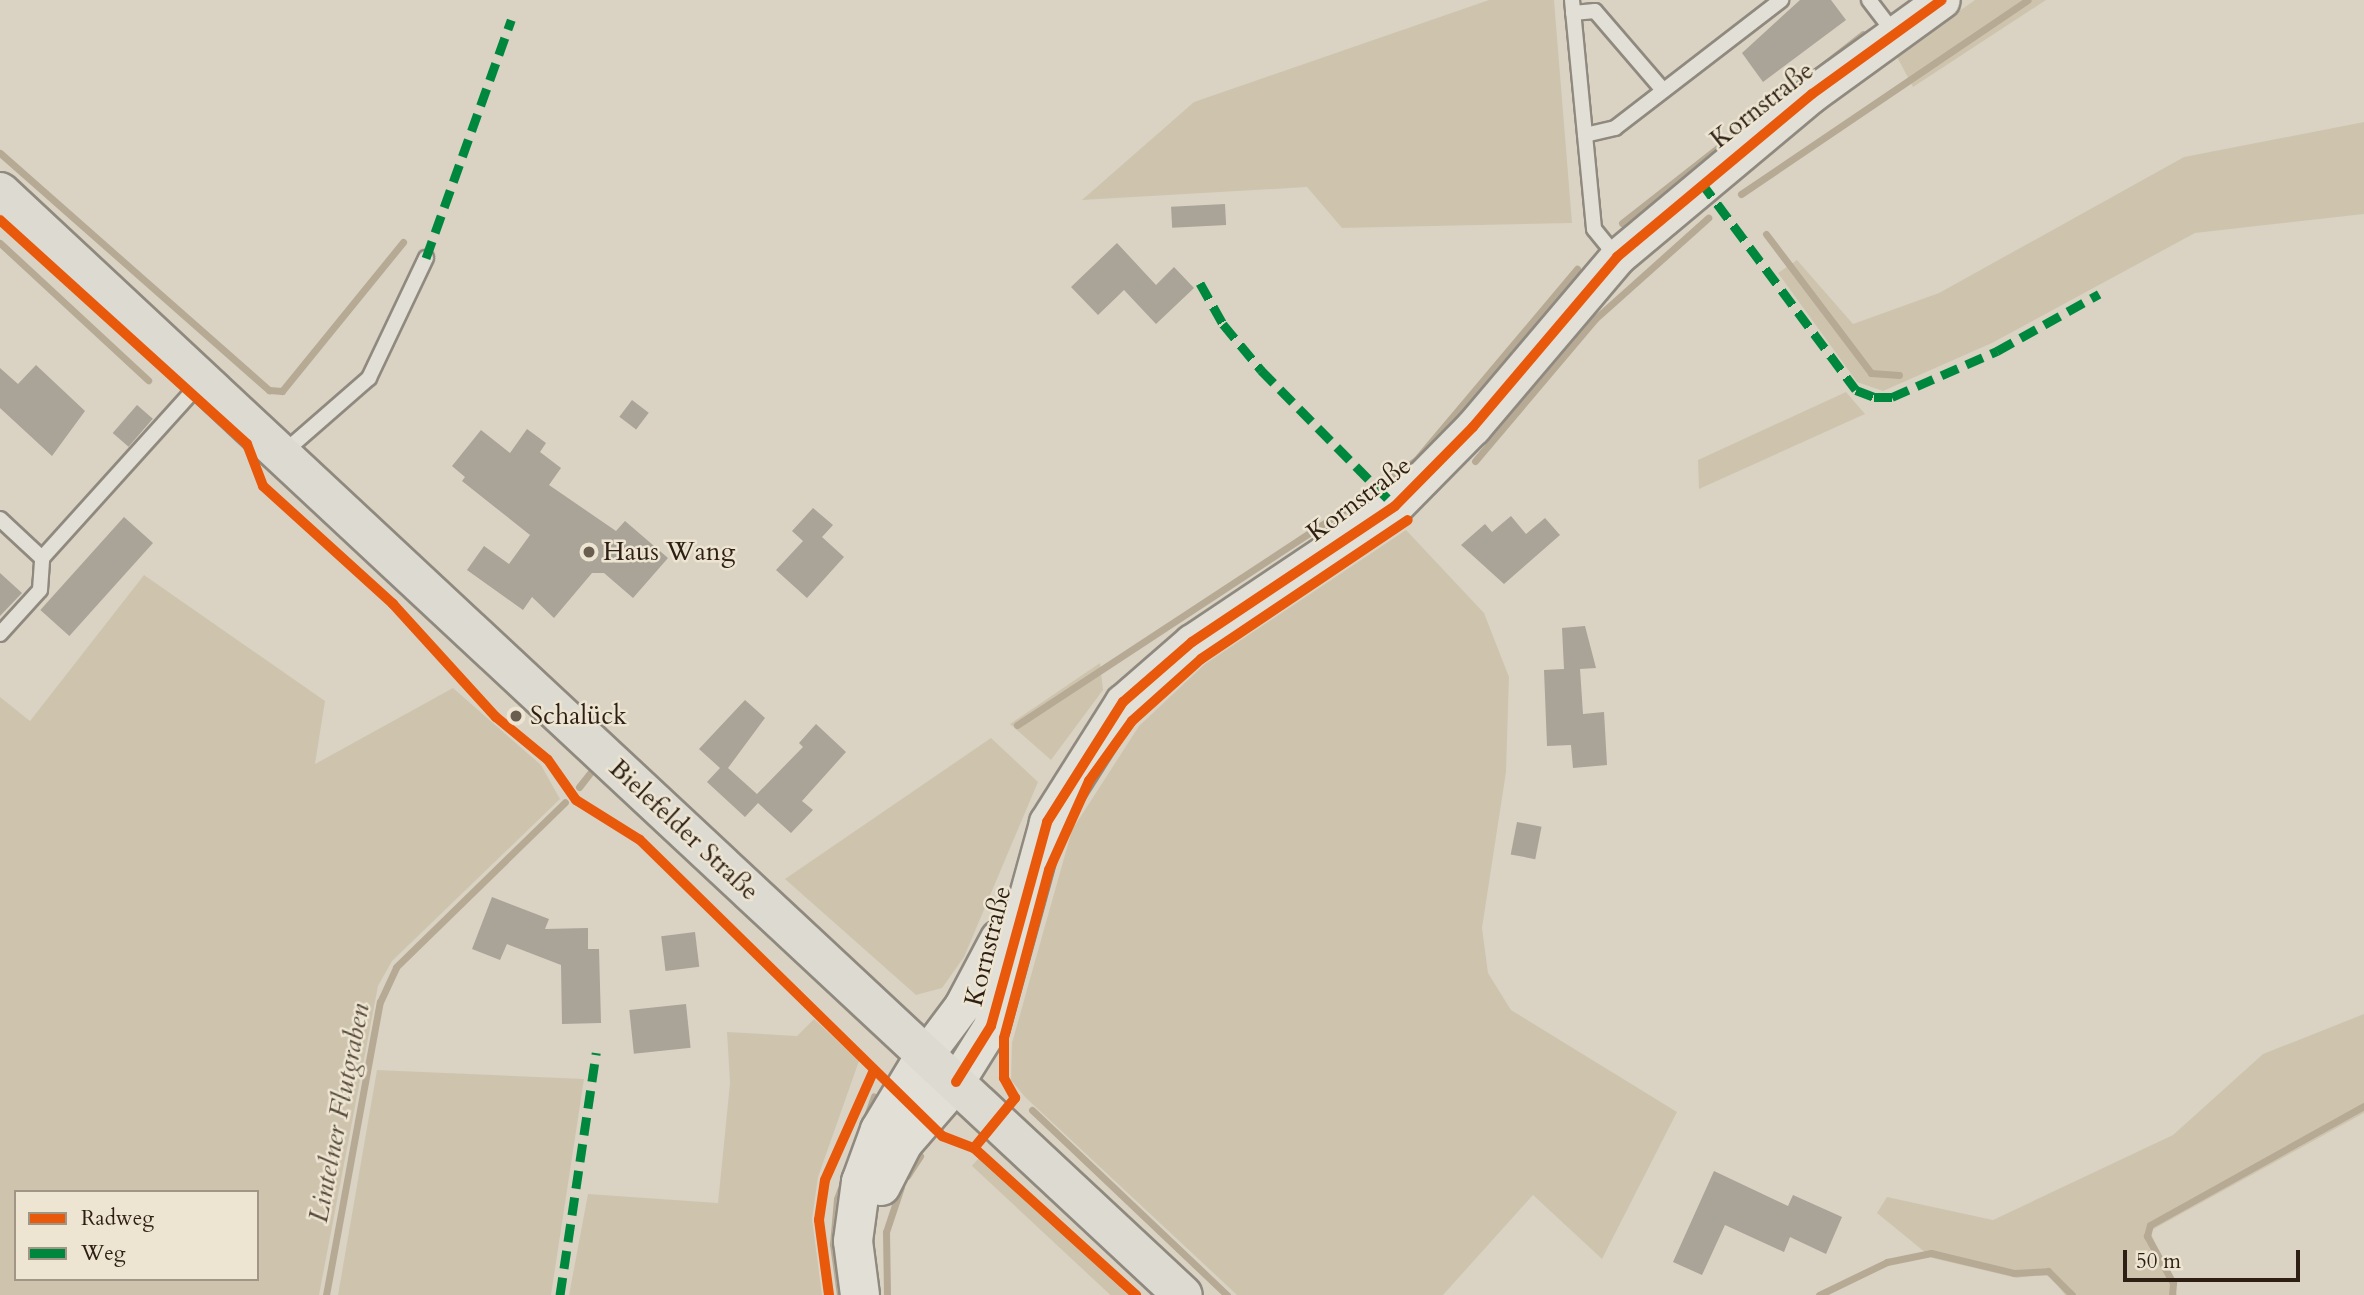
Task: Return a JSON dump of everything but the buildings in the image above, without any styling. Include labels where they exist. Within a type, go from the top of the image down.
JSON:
[{"type":"main road","name":"Bielefelder Straße","points":[[0,192],[1183,1295]]},
{"type":"main road","points":[[860,1295],[853,1241],[861,1182],[880,1130],[926,1054]]},
{"type":"main road","points":[[867,1295],[866,1242],[881,1186],[903,1143],[956,1082]]},
{"type":"street","name":"Kornstraße","points":[[926,1054],[969,994],[1032,861],[1123,702],[1192,642],[1395,506],[1435,470],[1617,257],[1711,174],[1942,0]]},
{"type":"street","name":"Kornstraße","points":[[956,1082],[991,1026],[1032,861]]},
{"type":"lane","points":[[1585,135],[1615,128],[1781,0]]},
{"type":"lane","points":[[1869,0],[1895,34]]},
{"type":"lane","points":[[1617,257],[1594,229],[1573,7],[1594,5],[1663,90]]},
{"type":"lane","points":[[282,454],[316,431],[369,378],[426,258]]},
{"type":"lane","points":[[0,634],[40,590],[41,558],[202,380]]},
{"type":"lane","points":[[0,519],[41,558]]},
{"type":"shaded area","points":[[1489,0],[1554,0],[1572,223],[1342,228],[1307,187],[1082,200],[1194,102]]},
{"type":"shaded area","points":[[1975,0],[2046,0],[1913,87],[1896,55]]},
{"type":"shaded area","points":[[2364,122],[2364,214],[2195,233],[1992,343],[1883,391],[1857,382],[1778,273],[1797,260],[1853,324],[1939,293],[2184,157]]},
{"type":"shaded area","points":[[1846,392],[1865,414],[1699,489],[1698,460]]},
{"type":"shaded area","points":[[1406,530],[1484,613],[1509,677],[1506,772],[1482,928],[1488,973],[1511,1010],[1677,1112],[1602,1259],[1533,1195],[1443,1295],[1237,1295],[1025,1097],[1011,1080],[1012,1043],[1072,830],[1139,726],[1205,664]]},
{"type":"shaded area","points":[[144,575],[325,701],[315,764],[453,688],[541,765],[560,799],[392,961],[378,986],[319,1295],[0,1295],[0,697],[30,721]]},
{"type":"shaded area","points":[[1100,663],[1103,690],[1051,760],[1010,724]]},
{"type":"shaded area","points":[[991,738],[1038,782],[964,957],[942,988],[916,995],[785,879]]},
{"type":"shaded area","points":[[2364,1014],[2364,1113],[2150,1231],[2177,1295],[2065,1295],[2048,1273],[2017,1278],[1932,1258],[1877,1213],[1887,1197],[1993,1220],[2173,1135],[2263,1054]]},
{"type":"shaded area","points":[[814,1019],[859,1061],[818,1177],[812,1219],[822,1295],[569,1295],[588,1194],[718,1203],[730,1083],[727,1032],[797,1036]]},
{"type":"shaded area","points":[[377,1070],[584,1079],[551,1295],[338,1295]]},
{"type":"shaded area","points":[[980,1157],[1128,1295],[1110,1295],[972,1166]]},
{"type":"waterway","points":[[1741,194],[2027,0]]},
{"type":"waterway","points":[[1622,223],[1863,34]]},
{"type":"waterway","points":[[0,153],[269,390],[282,391],[403,242]]},
{"type":"waterway","points":[[1475,461],[1595,319],[1708,218]]},
{"type":"waterway","points":[[1766,234],[1871,373],[1899,375]]},
{"type":"waterway","points":[[0,243],[148,380]]},
{"type":"waterway","points":[[1383,483],[1416,460],[1577,269]]},
{"type":"waterway","points":[[1017,725],[1365,496]]},
{"type":"waterway","name":"Lintelner Flutgraben","points":[[579,787],[590,773]]},
{"type":"waterway","name":"Lintelner Flutgraben","points":[[326,1295],[380,1002],[396,967],[565,802]]},
{"type":"waterway","points":[[840,1295],[833,1244],[837,1199],[874,1096]]},
{"type":"waterway","points":[[2172,1295],[2173,1283],[2147,1236],[2150,1225],[2364,1106]]},
{"type":"waterway","points":[[1032,1110],[1227,1295]]},
{"type":"waterway","points":[[907,1176],[920,1156]]},
{"type":"waterway","points":[[887,1295],[886,1232],[901,1187]]},
{"type":"waterway","points":[[1819,1295],[1887,1262],[1931,1253],[2014,1273],[2048,1271],[2072,1295]]},
{"type":"marked path","points":[[426,258],[511,20]]},
{"type":"marked path","points":[[1701,182],[1856,390],[1874,397],[1892,397],[1997,351],[2099,294]]},
{"type":"marked path","points":[[1200,283],[1223,324],[1261,370],[1395,506]]},
{"type":"marked path","points":[[560,1295],[596,1053]]},
{"type":"cycle path","points":[[956,1082],[991,1026],[1047,822],[1123,702],[1192,642],[1395,506],[1473,427],[1617,257],[1812,94],[1942,0]]},
{"type":"cycle path","points":[[0,220],[247,444],[263,486],[393,604],[496,717],[548,760],[576,800],[640,840],[942,1136],[974,1148],[1136,1295]]},
{"type":"cycle path","points":[[974,1148],[1015,1098],[1004,1078],[1004,1038],[1049,870],[1089,781],[1132,721],[1201,659],[1408,520]]},
{"type":"cycle path","points":[[829,1295],[819,1220],[825,1180],[873,1072]]},
{"type":"place","name":"Haus Wang","points":[[589,552]]},
{"type":"place","name":"Schalück","points":[[516,716]]}]
